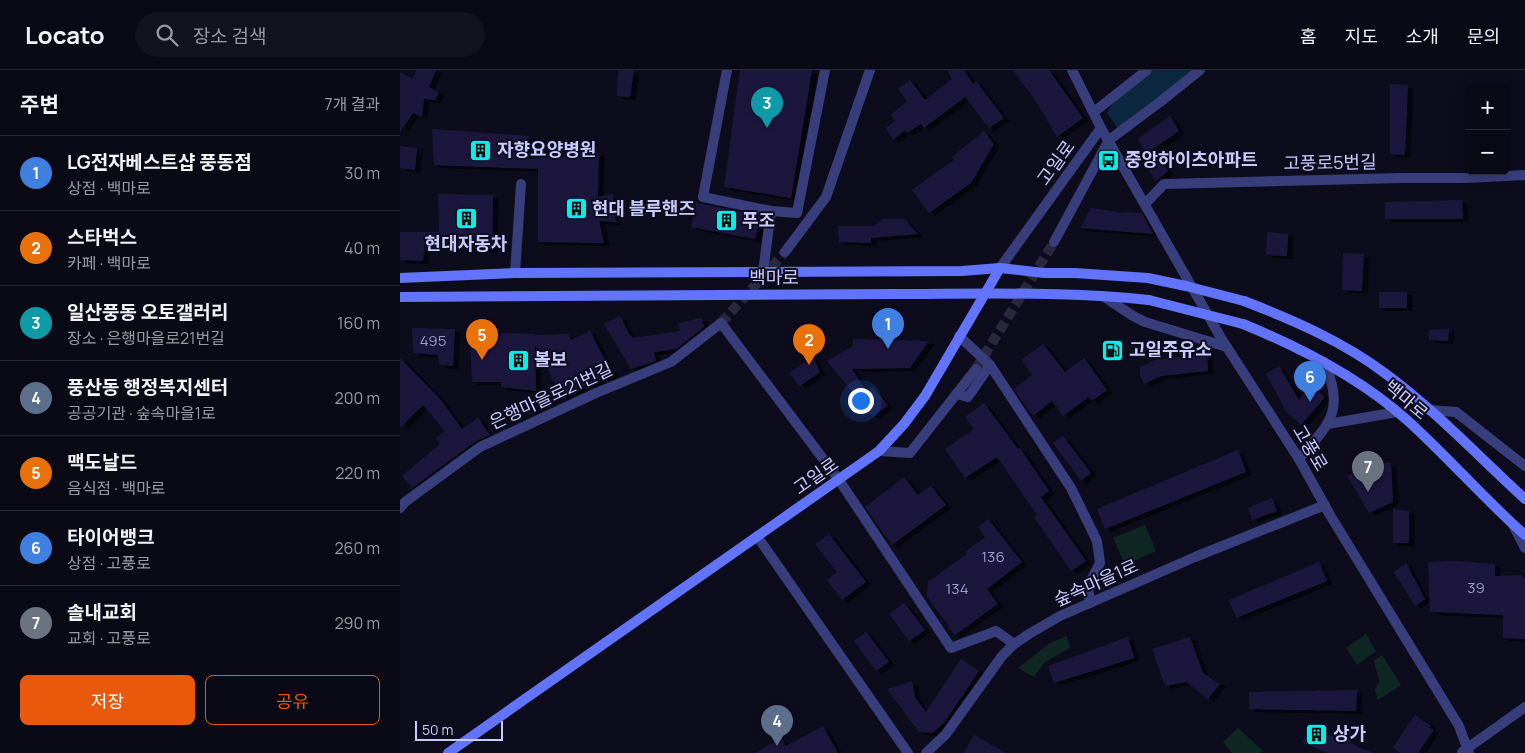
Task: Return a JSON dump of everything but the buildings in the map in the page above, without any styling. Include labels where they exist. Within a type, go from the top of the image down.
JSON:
[{"type":"main road","name":"백마로","points":[[400,278],[515,273],[962,271],[1000,268],[1044,273],[1148,278],[1244,301],[1298,323],[1358,356],[1386,374],[1429,410],[1525,498]]},
{"type":"main road","name":"고일로","points":[[448,753],[879,451],[904,424],[925,396],[983,294],[1000,268]]},
{"type":"main road","name":"백마로","points":[[400,297],[983,294],[1103,296],[1149,300],[1243,324],[1324,362],[1352,378],[1397,412],[1525,535]]},
{"type":"street","points":[[727,70],[703,197],[771,211],[796,213],[825,70]]},
{"type":"street","points":[[785,252],[826,198],[870,70]]},
{"type":"street","points":[[1072,70],[1094,112],[1147,70]]},
{"type":"street","points":[[1054,242],[1109,140],[1200,70]]},
{"type":"street","name":"고풍로","points":[[1094,112],[1101,128],[1228,347],[1299,459],[1459,726],[1466,752]]},
{"type":"street","name":"고일로","points":[[1000,268],[1101,128]]},
{"type":"street","name":"고풍로5번길","points":[[1146,204],[1164,184],[1467,178],[1525,175]]},
{"type":"street","points":[[515,273],[521,184]]},
{"type":"street","points":[[763,272],[771,211]]},
{"type":"street","points":[[1103,296],[1145,322],[1228,347]]},
{"type":"street","name":"은행마을로21번길","points":[[402,502],[480,447],[550,413],[671,362],[721,323],[839,480]]},
{"type":"street","points":[[959,336],[990,365],[1071,488],[1097,542],[1100,563],[1088,586],[1090,603]]},
{"type":"street","points":[[1299,459],[1328,424],[1333,410],[1334,393],[1324,362]]},
{"type":"street","points":[[956,394],[968,397],[990,365]]},
{"type":"street","points":[[879,451],[910,453],[976,369]]},
{"type":"street","points":[[1429,410],[1456,412],[1525,466]]},
{"type":"street","points":[[1328,424],[1397,412]]},
{"type":"street","points":[[839,480],[951,648],[996,631],[1014,644]]},
{"type":"street","name":"숲속마을1로","points":[[926,753],[946,734],[1002,656],[1014,644],[1060,616],[1196,557],[1325,505]]},
{"type":"street","points":[[1513,524],[1525,548]]},
{"type":"street","points":[[757,536],[908,753]]},
{"type":"street","points":[[1466,752],[1525,707]]},
{"type":"green space","points":[[1145,525],[1156,551],[1125,565],[1113,538]]},
{"type":"green space","points":[[1366,634],[1376,651],[1357,665],[1346,648]]},
{"type":"green space","points":[[1067,636],[1070,648],[1045,662],[1034,677],[1018,668],[1050,643]]},
{"type":"green space","points":[[1382,655],[1401,685],[1378,700],[1375,690],[1379,681],[1374,661]]},
{"type":"green space","points":[[1238,728],[1263,751],[1260,753],[1232,753],[1223,742]]},
{"type":"water","points":[[1153,70],[1195,70],[1119,130],[1107,113],[1113,103]]},
{"type":"tunnel","points":[[976,369],[1054,242]]},
{"type":"tunnel","points":[[721,323],[785,252]]},
{"type":"place","name":"일산풍동 오토갤러리","points":[[767,128]]},
{"type":"place","name":"자향요양병원","points":[[481,150]]},
{"type":"place","name":"중앙하이츠아파트","points":[[1109,160]]},
{"type":"place","name":"현대 블루핸즈","points":[[576,209]]},
{"type":"place","name":"현대자동차","points":[[466,219]]},
{"type":"place","name":"푸조","points":[[726,221]]},
{"type":"place","name":"LG전자베스트샵 풍동점","points":[[888,349]]},
{"type":"place","name":"고일주유소","points":[[1113,350]]},
{"type":"place","name":"맥도날드","points":[[482,360]]},
{"type":"place","name":"볼보","points":[[518,360]]},
{"type":"place","name":"스타벅스","points":[[809,365]]},
{"type":"place","name":"타이어뱅크","points":[[1310,402]]},
{"type":"place","name":"솔내교회","points":[[1368,492]]},
{"type":"place","name":"상가","points":[[1317,734]]},
{"type":"place","name":"풍산동 행정복지센터","points":[[777,746]]}]
